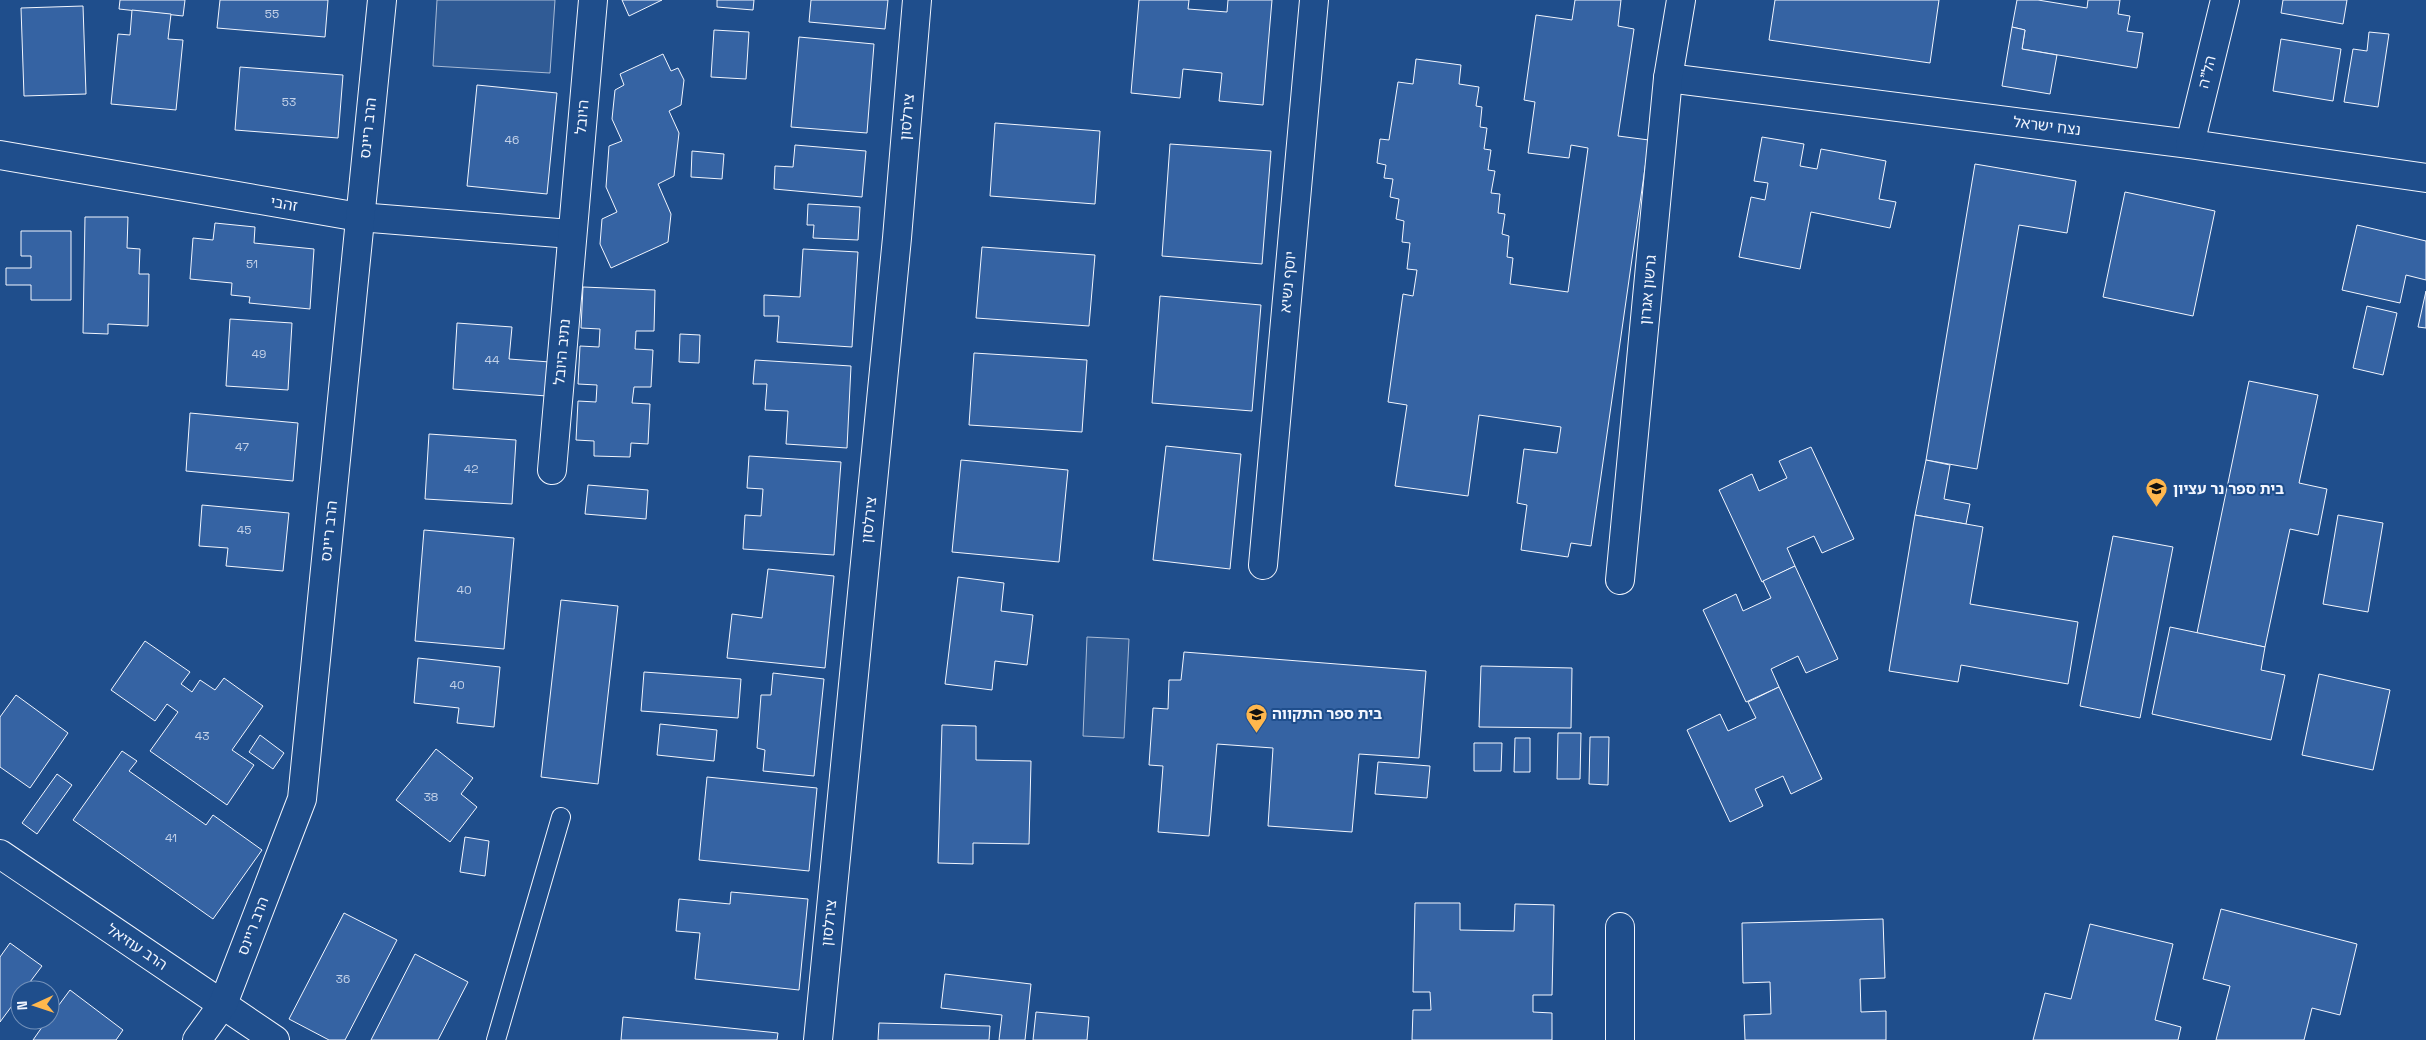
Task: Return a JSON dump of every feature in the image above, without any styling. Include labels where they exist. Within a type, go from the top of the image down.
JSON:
[{"type":"street","name":"הרב ריינס","points":[[197,1040],[223,1004],[302,798],[382,0]]},
{"type":"street","name":"היובל","points":[[571,234],[593,0]]},
{"type":"street","name":"צירלסון","points":[[818,1040],[896,248],[917,0]]},
{"type":"street","name":"יוסף נשיא","points":[[1263,564],[1314,0]]},
{"type":"street","name":"גרשון אגרון","points":[[1620,580],[1668,78],[1681,0]]},
{"type":"street","name":"הל\"ה","points":[[2190,144],[2225,0]]},
{"type":"street","name":"נצח ישראל","points":[[1668,78],[2190,144],[2426,178]]},
{"type":"street","name":"זהבי","points":[[0,155],[359,217],[571,234]]},
{"type":"street","name":"נתיב היובל","points":[[552,470],[571,234]]},
{"type":"street","name":"הרב עוזיאל","points":[[0,854],[275,1040]]},
{"type":"street","points":[[1620,927],[1620,1040]]},
{"type":"lane","points":[[496,1040],[561,817]]},
{"type":"shaded area","points":[[437,0],[555,0],[550,73],[433,66]]},
{"type":"shaded area","points":[[1087,637],[1129,639],[1124,738],[1083,736]]},
{"type":"building","points":[[120,0],[185,0],[183,16],[119,9]]},
{"type":"building","points":[[220,0],[328,0],[325,37],[217,28]]},
{"type":"building","points":[[622,0],[662,0],[629,16]]},
{"type":"building","points":[[717,0],[754,0],[753,10],[717,7]]},
{"type":"building","points":[[811,0],[888,0],[885,29],[809,22]]},
{"type":"building","points":[[1139,0],[1189,0],[1188,9],[1227,12],[1228,0],[1272,0],[1263,105],[1219,101],[1222,73],[1183,69],[1180,98],[1131,93]]},
{"type":"building","points":[[1575,0],[1621,0],[1618,26],[1634,29],[1618,136],[1649,140],[1591,546],[1571,543],[1568,557],[1521,550],[1527,505],[1517,503],[1524,449],[1557,453],[1561,427],[1479,415],[1468,496],[1395,486],[1407,405],[1388,402],[1403,294],[1413,296],[1417,270],[1407,269],[1410,243],[1402,242],[1404,221],[1396,219],[1399,199],[1390,197],[1393,179],[1384,178],[1386,165],[1377,163],[1380,139],[1389,140],[1398,82],[1413,84],[1416,59],[1461,65],[1459,84],[1479,87],[1476,106],[1482,107],[1480,127],[1487,128],[1484,149],[1491,150],[1488,170],[1495,171],[1491,193],[1500,194],[1498,213],[1505,214],[1502,234],[1509,236],[1507,257],[1513,258],[1510,284],[1568,292],[1588,148],[1571,145],[1569,158],[1528,153],[1535,102],[1524,100],[1536,15],[1572,20]]},
{"type":"building","points":[[1775,0],[1939,0],[1930,63],[1769,40]]},
{"type":"building","points":[[2017,0],[2038,0],[2087,8],[2088,0],[2120,0],[2118,14],[2130,16],[2127,31],[2143,33],[2137,68],[2022,49],[2025,30],[2012,27]]},
{"type":"building","points":[[2283,0],[2347,0],[2343,24],[2281,13]]},
{"type":"building","points":[[83,6],[86,94],[24,96],[21,8]]},
{"type":"building","points":[[132,10],[171,14],[168,39],[183,40],[176,110],[111,104],[118,34],[130,35]]},
{"type":"building","points":[[2012,27],[2025,30],[2022,49],[2057,55],[2050,94],[2002,86]]},
{"type":"building","points":[[714,30],[749,32],[746,79],[711,77]]},
{"type":"building","points":[[2369,32],[2389,34],[2378,107],[2344,102],[2353,49],[2367,51]]},
{"type":"building","points":[[799,37],[874,44],[867,133],[791,127]]},
{"type":"building","points":[[2281,39],[2341,49],[2333,101],[2273,91]]},
{"type":"building","points":[[663,54],[671,71],[678,68],[684,80],[681,105],[669,111],[679,133],[674,176],[658,184],[671,214],[668,242],[611,268],[600,244],[602,219],[617,212],[606,187],[609,146],[622,141],[612,119],[615,90],[624,85],[620,74]]},
{"type":"building","points":[[240,67],[343,75],[338,138],[235,130]]},
{"type":"building","points":[[477,85],[557,93],[547,194],[467,186]]},
{"type":"building","points":[[995,123],[1100,131],[1095,204],[990,196]]},
{"type":"building","points":[[1762,137],[1804,144],[1800,166],[1817,169],[1821,149],[1886,161],[1879,199],[1896,202],[1890,228],[1811,212],[1800,269],[1739,257],[1751,197],[1765,200],[1768,183],[1754,181]]},
{"type":"building","points":[[1170,144],[1271,151],[1262,264],[1162,256]]},
{"type":"building","points":[[795,145],[866,151],[862,197],[774,189],[775,166],[793,167]]},
{"type":"building","points":[[692,151],[724,154],[722,179],[691,177]]},
{"type":"building","points":[[1975,164],[2076,181],[2067,233],[2019,225],[1977,469],[1926,460]]},
{"type":"building","points":[[2125,192],[2215,211],[2193,316],[2103,297]]},
{"type":"building","points":[[808,204],[860,207],[858,240],[813,238],[814,225],[807,225]]},
{"type":"building","points":[[85,217],[128,217],[127,248],[140,249],[139,274],[149,274],[148,326],[108,324],[108,334],[83,333]]},
{"type":"building","points":[[215,223],[255,227],[254,243],[314,249],[310,309],[249,303],[250,297],[231,295],[232,283],[190,279],[193,238],[213,240]]},
{"type":"building","points":[[2357,225],[2426,241],[2426,280],[2406,275],[2400,303],[2342,290]]},
{"type":"building","points":[[21,231],[71,231],[71,300],[31,300],[31,285],[6,285],[6,268],[31,268],[31,256],[21,256]]},
{"type":"building","points":[[982,247],[1095,255],[1089,326],[976,318]]},
{"type":"building","points":[[803,249],[858,252],[852,347],[777,342],[779,316],[764,316],[764,295],[800,297]]},
{"type":"building","points":[[583,287],[655,290],[654,331],[636,331],[635,349],[653,350],[651,387],[634,387],[632,403],[650,404],[648,444],[631,443],[630,457],[594,456],[594,441],[576,440],[578,401],[596,402],[597,385],[578,384],[580,346],[599,347],[600,329],[581,328]]},
{"type":"building","points":[[2426,291],[2426,328],[2418,327]]},
{"type":"building","points":[[1160,296],[1261,305],[1252,411],[1152,403]]},
{"type":"building","points":[[2367,306],[2397,313],[2383,375],[2353,368]]},
{"type":"building","points":[[230,319],[292,323],[288,390],[226,386]]},
{"type":"building","points":[[457,323],[512,327],[509,359],[550,362],[547,396],[453,389]]},
{"type":"building","points":[[680,334],[700,335],[699,363],[679,362]]},
{"type":"building","points":[[974,353],[1087,360],[1082,432],[969,425]]},
{"type":"building","points":[[755,360],[851,366],[847,448],[786,444],[788,411],[765,410],[767,384],[753,384]]},
{"type":"building","points":[[2249,381],[2318,395],[2299,483],[2327,489],[2318,535],[2290,529],[2265,647],[2197,633]]},
{"type":"building","points":[[190,413],[298,423],[293,481],[186,471]]},
{"type":"building","points":[[429,434],[516,440],[512,504],[425,499]]},
{"type":"building","points":[[1166,446],[1241,454],[1230,569],[1153,560]]},
{"type":"building","points":[[1811,447],[1854,539],[1822,553],[1814,536],[1787,548],[1795,566],[1762,582],[1719,490],[1752,474],[1759,491],[1787,478],[1779,461]]},
{"type":"building","points":[[749,456],[841,462],[834,555],[743,549],[745,515],[761,516],[763,489],[747,488]]},
{"type":"building","points":[[961,460],[1068,470],[1059,562],[952,552]]},
{"type":"building","points":[[1926,460],[1950,465],[1944,499],[1970,504],[1966,524],[1915,515]]},
{"type":"building","points":[[588,485],[648,490],[646,519],[585,514]]},
{"type":"building","points":[[202,505],[289,513],[283,571],[226,566],[228,548],[199,546]]},
{"type":"building","points":[[1915,515],[1983,527],[1970,604],[2078,622],[2068,684],[1961,665],[1958,682],[1889,671]]},
{"type":"building","points":[[2338,515],[2383,523],[2368,612],[2323,604]]},
{"type":"building","points":[[424,530],[514,538],[504,649],[415,641]]},
{"type":"building","points":[[2113,536],[2173,547],[2140,718],[2080,706]]},
{"type":"building","points":[[1795,566],[1838,659],[1806,673],[1798,656],[1771,669],[1779,687],[1746,702],[1703,610],[1736,594],[1743,611],[1771,598],[1763,581]]},
{"type":"building","points":[[768,569],[834,576],[825,668],[727,658],[732,614],[762,618]]},
{"type":"building","points":[[958,577],[1004,583],[1001,611],[1033,615],[1027,665],[995,661],[992,690],[945,684]]},
{"type":"building","points":[[561,600],[618,606],[598,784],[541,777]]},
{"type":"building","points":[[2170,627],[2265,647],[2261,670],[2285,675],[2271,740],[2152,714]]},
{"type":"building","points":[[145,641],[190,672],[181,684],[192,692],[200,680],[215,690],[224,678],[263,706],[232,750],[254,765],[227,805],[150,751],[178,712],[167,704],[155,721],[111,690]]},
{"type":"building","points":[[1184,652],[1426,671],[1419,758],[1359,754],[1352,832],[1268,826],[1273,748],[1217,744],[1209,836],[1158,832],[1163,766],[1149,765],[1153,708],[1168,709],[1169,680],[1181,680]]},
{"type":"building","points":[[418,658],[500,667],[494,727],[457,723],[459,708],[414,703]]},
{"type":"building","points":[[1481,666],[1572,668],[1571,728],[1479,727]]},
{"type":"building","points":[[644,672],[741,679],[738,718],[641,711]]},
{"type":"building","points":[[773,673],[824,679],[814,776],[763,771],[765,750],[757,748],[761,695],[771,695]]},
{"type":"building","points":[[2319,674],[2390,690],[2373,770],[2302,755]]},
{"type":"building","points":[[1779,687],[1822,779],[1791,794],[1783,776],[1755,789],[1763,806],[1730,822],[1687,730],[1720,714],[1728,731],[1756,718],[1748,702]]},
{"type":"building","points":[[16,695],[68,733],[30,788],[0,767],[0,717]]},
{"type":"building","points":[[660,724],[717,730],[714,761],[657,755]]},
{"type":"building","points":[[942,725],[976,726],[976,760],[1031,761],[1029,844],[973,843],[973,864],[938,863]]},
{"type":"building","points":[[1558,733],[1581,733],[1580,779],[1557,779]]},
{"type":"building","points":[[260,735],[284,753],[273,769],[249,752]]},
{"type":"building","points":[[1590,737],[1609,737],[1608,785],[1589,784]]},
{"type":"building","points":[[1515,738],[1530,738],[1530,772],[1514,772]]},
{"type":"building","points":[[1474,743],[1502,743],[1501,771],[1474,771]]},
{"type":"building","points":[[436,749],[473,778],[461,794],[477,807],[450,842],[396,800]]},
{"type":"building","points":[[122,751],[137,761],[129,771],[206,825],[213,815],[262,850],[213,919],[73,820]]},
{"type":"building","points":[[1378,762],[1430,766],[1427,798],[1375,794]]},
{"type":"building","points":[[57,774],[72,785],[37,834],[22,823]]},
{"type":"building","points":[[707,777],[817,788],[809,871],[699,860]]},
{"type":"building","points":[[465,837],[489,841],[485,876],[460,872]]},
{"type":"building","points":[[731,892],[808,899],[799,990],[695,979],[700,933],[676,931],[679,899],[730,904]]},
{"type":"building","points":[[1415,903],[1460,903],[1460,930],[1514,931],[1515,904],[1554,905],[1552,995],[1533,995],[1533,1012],[1552,1013],[1552,1040],[1412,1040],[1413,1010],[1431,1010],[1430,992],[1413,992]]},
{"type":"building","points":[[2221,909],[2357,944],[2340,1015],[2312,1008],[2304,1040],[2216,1040],[2230,986],[2203,979]]},
{"type":"building","points":[[344,913],[397,940],[345,1040],[329,1040],[289,1019]]},
{"type":"building","points":[[1883,919],[1885,978],[1860,979],[1861,1012],[1886,1011],[1886,1040],[1745,1040],[1744,1015],[1771,1014],[1770,982],[1743,983],[1742,923]]},
{"type":"building","points":[[2090,924],[2173,944],[2155,1020],[2181,1027],[2178,1040],[2033,1040],[2045,993],[2071,999]]},
{"type":"building","points":[[10,943],[42,966],[32,980],[10,980],[10,1008],[0,1022],[0,957]]},
{"type":"building","points":[[415,954],[468,982],[438,1040],[371,1040]]},
{"type":"building","points":[[945,974],[1031,984],[1025,1040],[999,1040],[1002,1015],[941,1008]]},
{"type":"building","points":[[70,990],[123,1030],[116,1040],[33,1040],[40,1030],[60,1030],[60,1004]]},
{"type":"building","points":[[1036,1012],[1089,1017],[1087,1040],[1033,1040]]},
{"type":"building","points":[[623,1017],[778,1033],[777,1040],[621,1040]]},
{"type":"building","points":[[879,1023],[990,1026],[989,1040],[878,1040]]},
{"type":"place","name":"בית ספר נר עציון","points":[[2157,508]]},
{"type":"place","name":"בית ספר התקווה","points":[[1256,733]]}]
